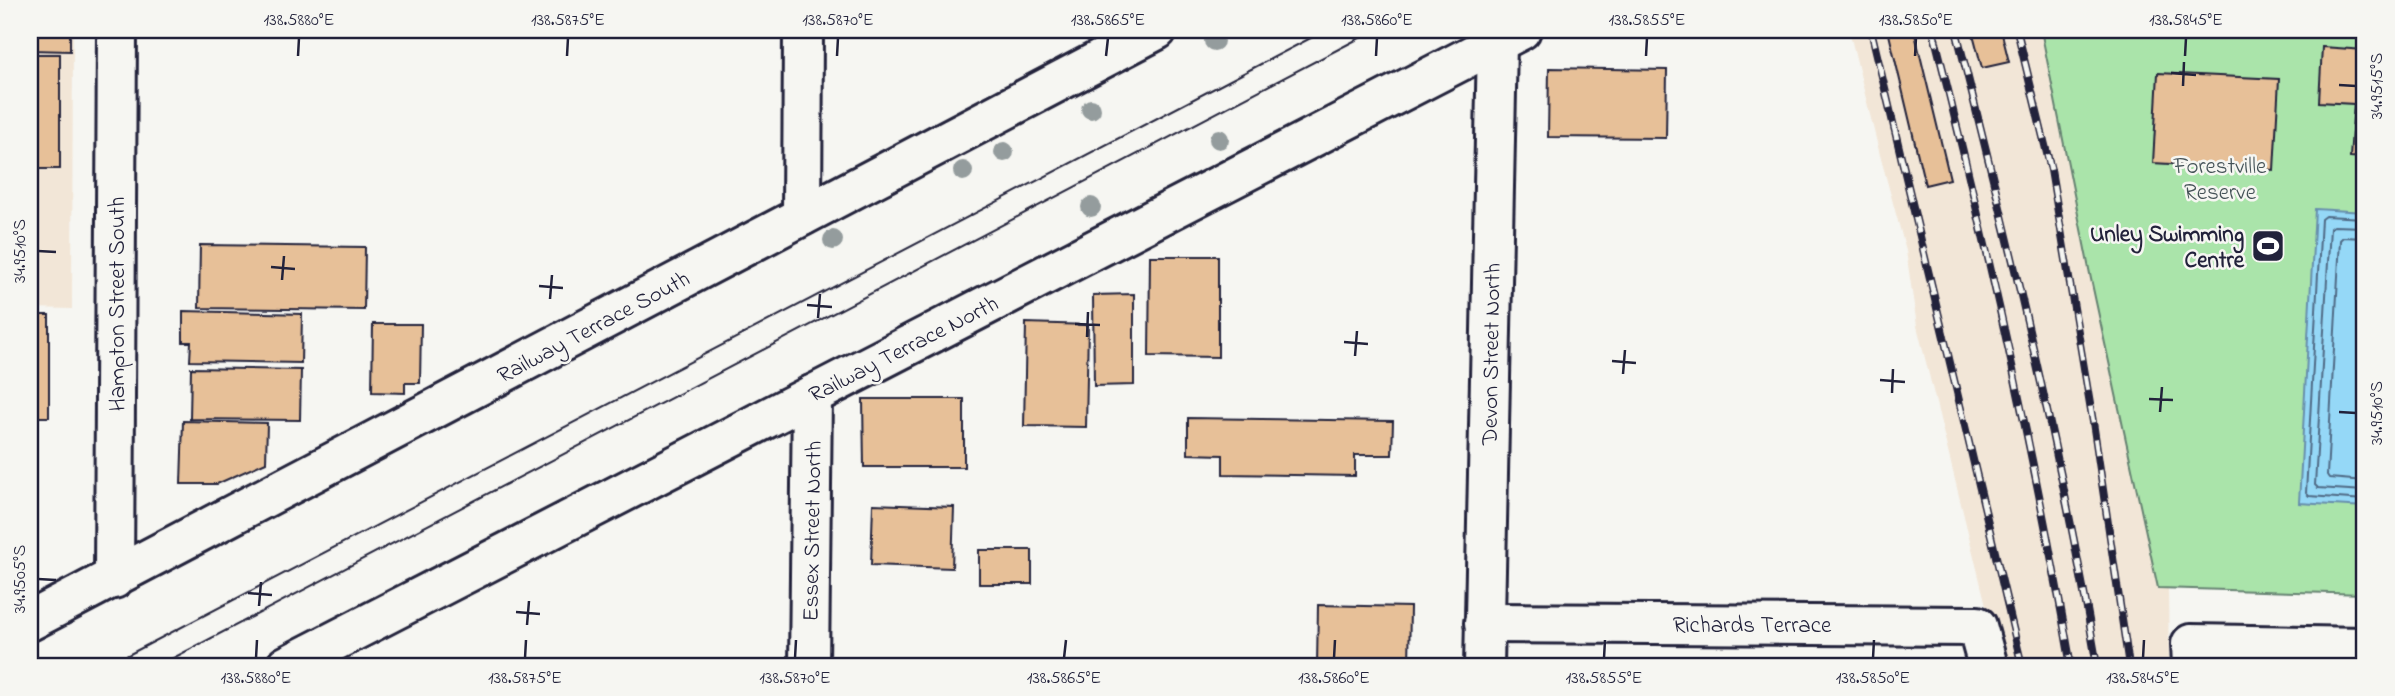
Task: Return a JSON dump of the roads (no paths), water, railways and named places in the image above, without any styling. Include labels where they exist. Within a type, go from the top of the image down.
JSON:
[{"type":"street","name":"Hampton Street South","points":[[114,579],[117,30]]},
{"type":"street","points":[[802,215],[803,30]]},
{"type":"street","name":"Railway Terrace South","points":[[30,621],[1157,30]]},
{"type":"street","name":"Railway Terrace North","points":[[286,666],[1509,36]]},
{"type":"street","name":"Devon Street North","points":[[1484,666],[1509,36]]},
{"type":"street","name":"Essex Street North","points":[[809,666],[812,395]]},
{"type":"street","name":"Richards Terrace","points":[[1484,623],[1977,626],[1988,666]]},
{"type":"street","points":[[2191,655],[2365,647]]},
{"type":"water","points":[[2315,209],[2365,212],[2365,507],[2299,503]]},
{"type":"tram line","points":[[107,666],[1326,30]]},
{"type":"tram line","points":[[158,666],[1375,30]]},
{"type":"railway","points":[[1871,30],[2022,666]]},
{"type":"railway","points":[[1933,30],[2008,346],[2071,666]]},
{"type":"railway","points":[[1956,30],[2051,427],[2097,666]]},
{"type":"railway","points":[[2017,30],[2051,170],[2093,422],[2129,666]]},
{"type":"place","name":"Unley Swimming Centre","points":[[2268,246]]},
{"type":"park label","name":"Forestville Reserve","points":[[2220,178]]}]
